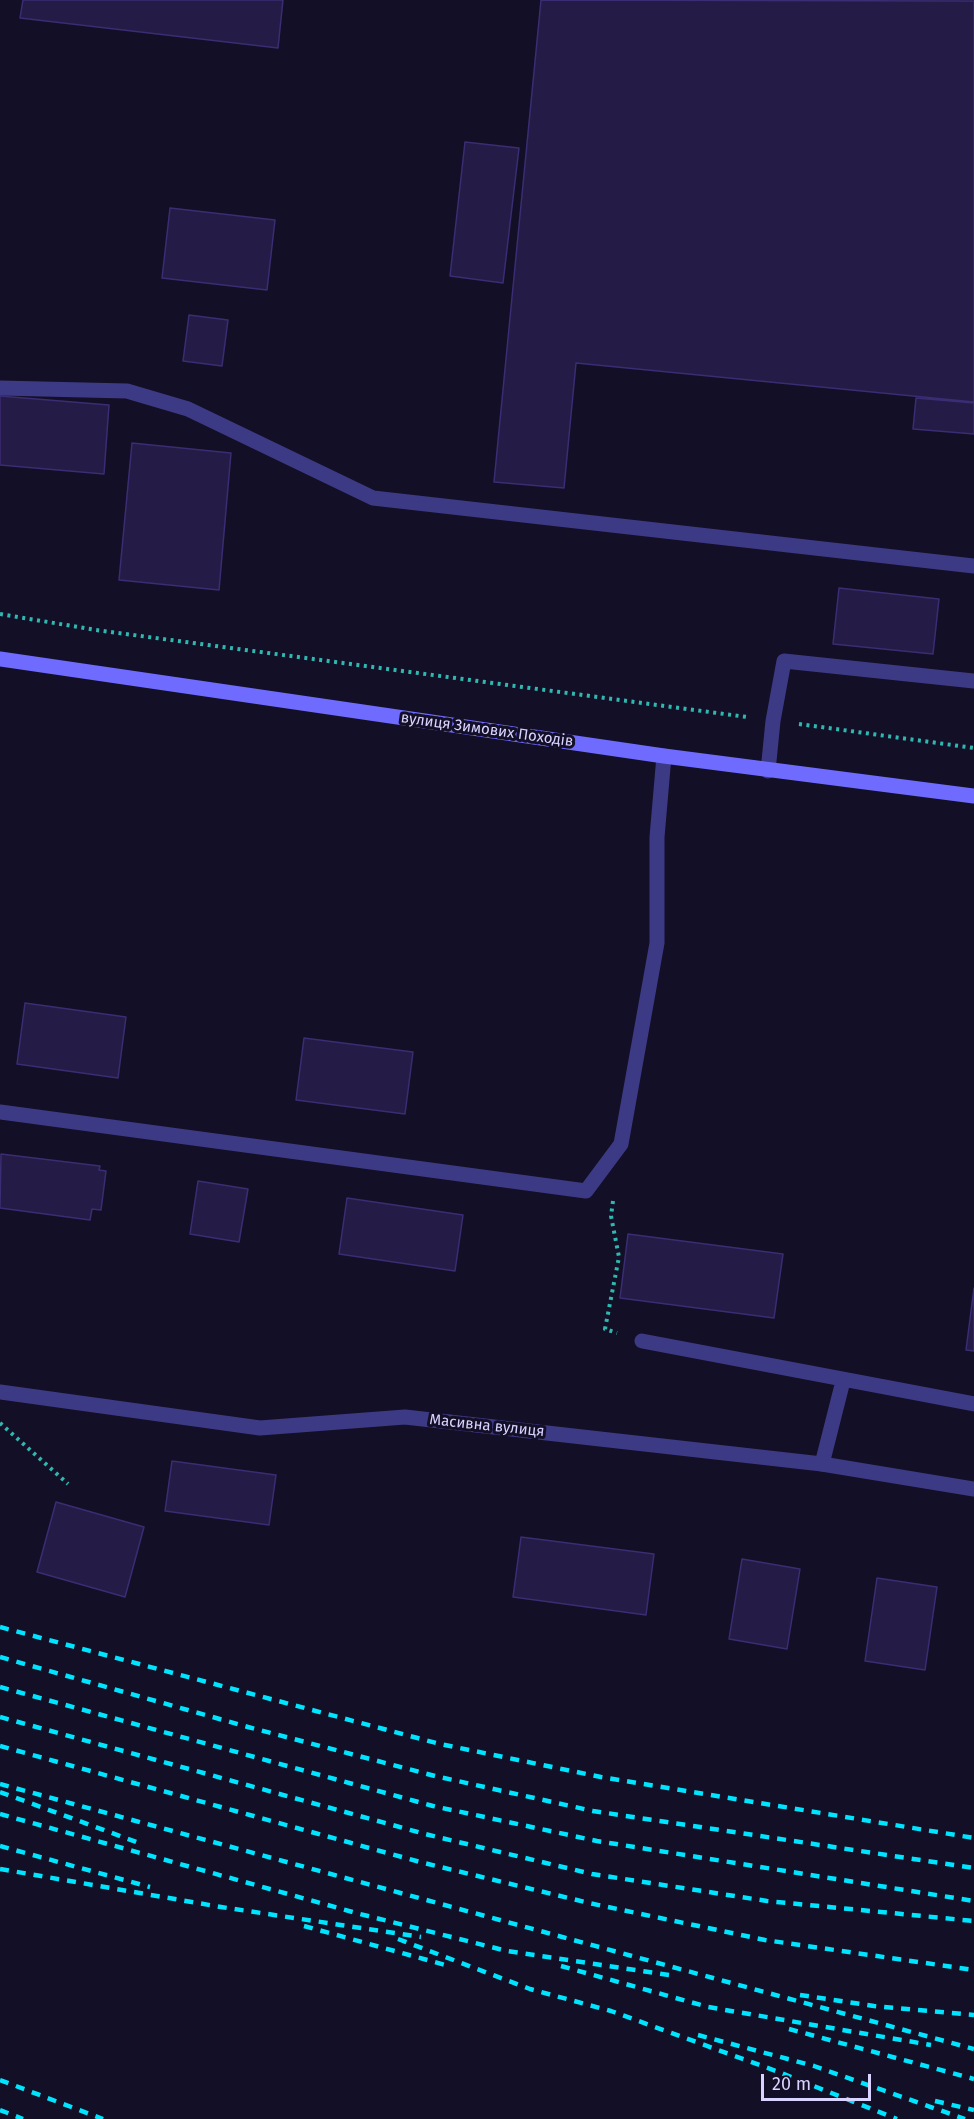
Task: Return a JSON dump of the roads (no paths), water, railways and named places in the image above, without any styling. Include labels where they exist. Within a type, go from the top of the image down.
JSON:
[{"type":"main road","name":"вулиця Зимових Походів","points":[[0,659],[768,771],[974,796]]},
{"type":"street","points":[[0,388],[127,391],[188,409],[374,498],[974,566]]},
{"type":"street","points":[[768,771],[773,721],[784,661],[974,681]]},
{"type":"street","points":[[0,1112],[586,1191],[621,1144],[655,954],[657,837],[664,756]]},
{"type":"street","points":[[642,1341],[843,1381],[974,1404]]},
{"type":"street","points":[[822,1464],[843,1381]]},
{"type":"street","name":"Масивна вулиця","points":[[0,1392],[260,1428],[405,1417],[822,1464],[974,1489]]},
{"type":"railway","points":[[0,1627],[440,1744],[601,1777],[974,1838]]},
{"type":"railway","points":[[0,1657],[248,1727],[435,1776],[593,1811],[974,1868]]},
{"type":"railway","points":[[0,1687],[433,1806],[597,1841],[974,1901]]},
{"type":"railway","points":[[0,1717],[425,1834],[592,1874],[767,1901],[974,1921]]},
{"type":"railway","points":[[0,1746],[420,1862],[589,1903],[765,1940],[974,1970]]},
{"type":"railway","points":[[0,1784],[974,2049]]},
{"type":"railway","points":[[0,1792],[142,1844]]},
{"type":"railway","points":[[0,1814],[360,1914],[507,1951],[676,1976]]},
{"type":"railway","points":[[0,1846],[150,1887]]},
{"type":"railway","points":[[0,1869],[221,1907],[421,1937]]},
{"type":"railway","points":[[304,1926],[449,1966]]},
{"type":"railway","points":[[398,1939],[530,1989],[611,2011],[776,2071],[897,2119]]},
{"type":"railway","points":[[561,1966],[708,2007],[931,2045]]},
{"type":"railway","points":[[800,1995],[874,2006],[974,2015]]},
{"type":"railway","points":[[789,2029],[974,2079]]},
{"type":"railway","points":[[698,2035],[814,2066],[965,2119]]},
{"type":"railway","points":[[0,2080],[103,2119]]},
{"type":"railway","points":[[935,2101],[974,2110]]},
{"type":"railway","points":[[0,2110],[23,2119]]}]
